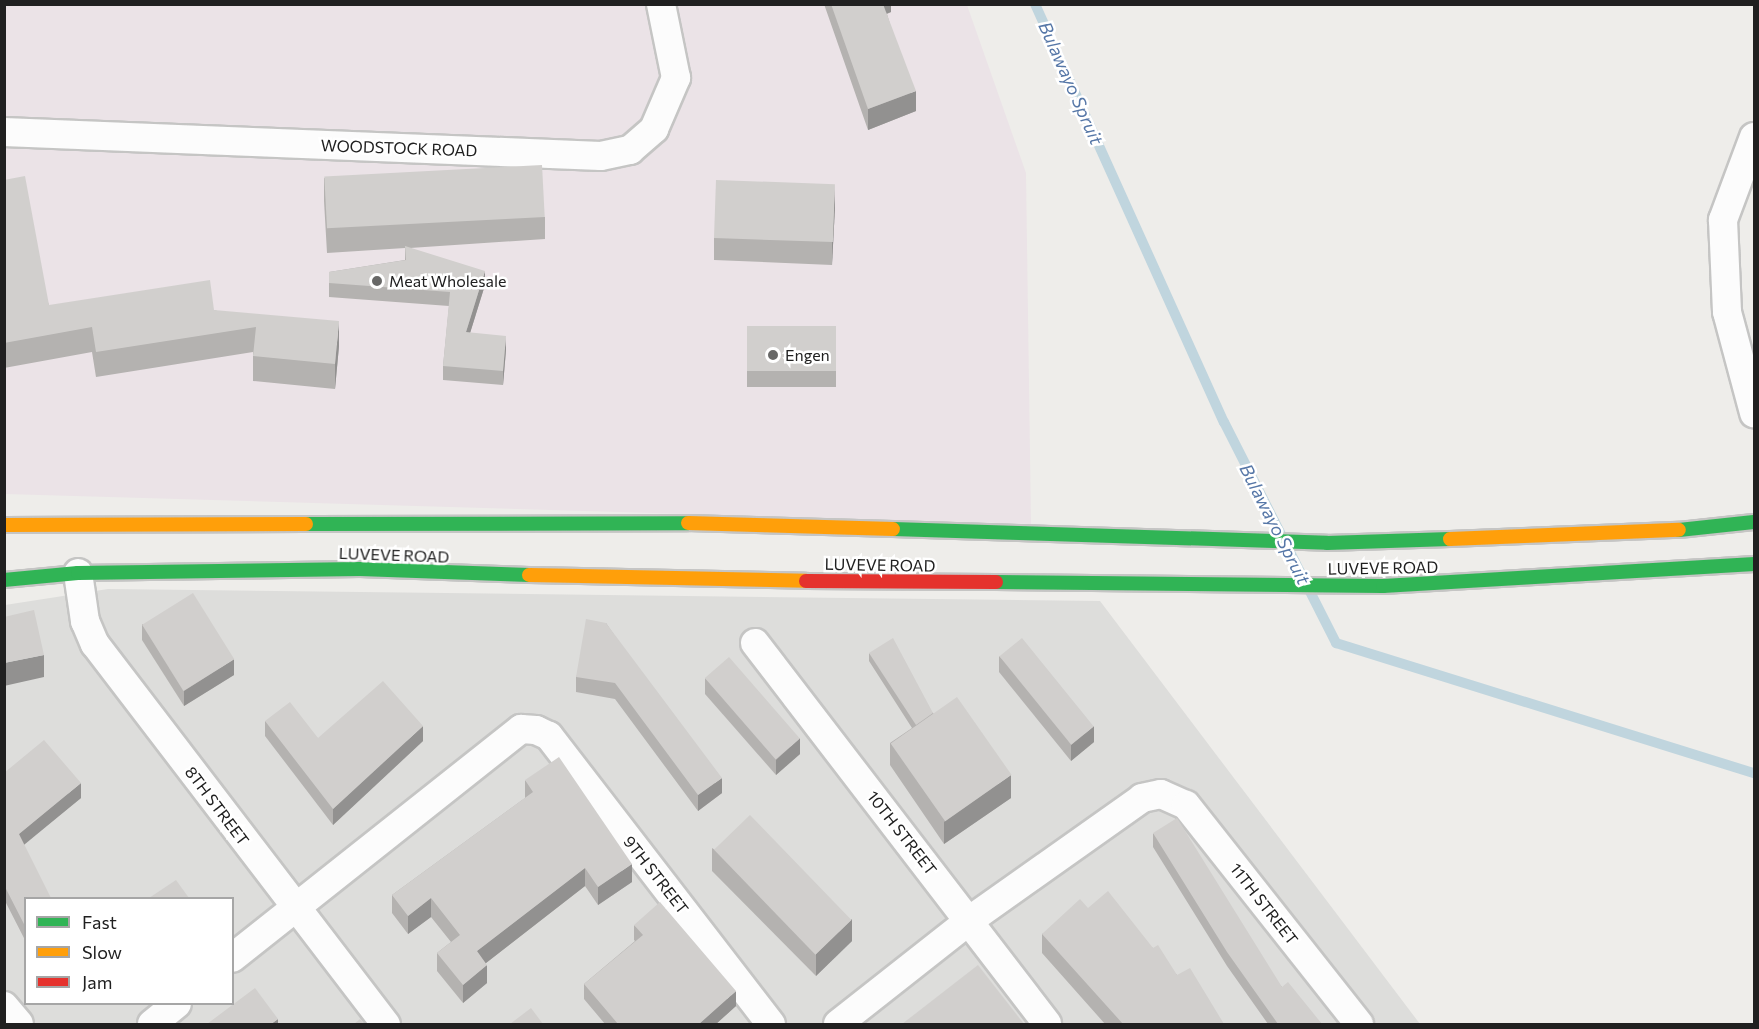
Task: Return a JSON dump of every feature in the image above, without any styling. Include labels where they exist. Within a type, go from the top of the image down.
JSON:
[{"type":"street","name":"WOODSTOCK ROAD","points":[[4,132],[601,156],[630,150],[654,129],[676,78],[661,4]]},
{"type":"street","points":[[1755,137],[1723,230],[1727,312],[1755,413]]},
{"type":"street","name":"LUVEVE ROAD","points":[[4,525],[667,522],[1327,543],[1635,534],[1755,522]]},
{"type":"street","name":"LUVEVE ROAD","points":[[4,580],[78,573],[360,569],[643,579],[1383,586],[1755,564]]},
{"type":"street","name":"8TH STREET","points":[[78,573],[85,621],[95,644],[294,908],[386,1024]]},
{"type":"street","name":"10TH STREET","points":[[755,643],[970,920],[1047,1024]]},
{"type":"street","name":"9TH STREET","points":[[294,908],[521,729],[537,730],[549,736],[771,1024]]},
{"type":"street","name":"11TH STREET","points":[[970,920],[1142,798],[1161,794],[1186,805],[1359,1024]]},
{"type":"street","points":[[234,956],[294,908]]},
{"type":"street","points":[[838,1024],[970,920]]},
{"type":"street","points":[[152,1024],[176,1005]]},
{"type":"street","points":[[4,1006],[19,1024]]},
{"type":"shaded area","points":[[5,5],[967,5],[1026,173],[1031,524],[5,494]]},
{"type":"shaded area","points":[[108,589],[1100,601],[1420,1024],[5,1024],[5,605]]},
{"type":"building","points":[[831,4],[883,4],[916,91],[868,109]]},
{"type":"building","points":[[542,165],[545,217],[327,228],[324,176]]},
{"type":"building","points":[[25,176],[49,305],[210,280],[214,310],[339,321],[335,364],[253,356],[256,327],[96,352],[92,327],[4,343],[4,180]]},
{"type":"building","points":[[716,180],[835,184],[833,242],[714,238]]},
{"type":"building","points":[[405,246],[485,271],[466,332],[506,336],[503,371],[443,366],[450,292],[329,283],[329,272],[406,260]]},
{"type":"building","points":[[747,326],[836,326],[836,371],[747,371]]},
{"type":"building","points":[[193,593],[234,659],[183,691],[142,625]]},
{"type":"building","points":[[34,610],[44,655],[4,663],[4,617]]},
{"type":"building","points":[[586,619],[606,623],[722,778],[698,795],[615,683],[576,677]]},
{"type":"building","points":[[893,638],[933,713],[916,725],[869,653]]},
{"type":"building","points":[[1022,638],[1094,727],[1071,745],[999,656]]},
{"type":"building","points":[[729,657],[800,739],[776,760],[705,678]]},
{"type":"building","points":[[383,681],[423,726],[333,809],[265,721],[290,702],[318,738]]},
{"type":"building","points":[[957,697],[1011,775],[945,821],[891,743]]},
{"type":"building","points":[[44,740],[81,783],[19,834],[50,897],[24,897],[24,924],[4,885],[4,773]]},
{"type":"building","points":[[559,757],[632,864],[598,887],[585,868],[477,951],[487,965],[463,985],[437,953],[460,935],[431,898],[408,916],[392,895],[533,792],[525,780]]},
{"type":"building","points":[[750,815],[851,920],[815,955],[714,850]]},
{"type":"building","points":[[1177,818],[1282,987],[1288,982],[1322,1024],[1278,1024],[1227,952],[1153,833]]},
{"type":"building","points":[[176,880],[188,897],[150,897]]},
{"type":"building","points":[[1108,891],[1153,948],[1158,945],[1177,975],[1190,968],[1224,1024],[1123,1024],[1042,934],[1080,899],[1088,908]]},
{"type":"building","points":[[660,902],[736,991],[699,1024],[618,1024],[584,984],[643,935],[634,925]]},
{"type":"building","points":[[978,965],[1024,1024],[902,1024]]},
{"type":"building","points":[[255,988],[278,1019],[271,1024],[207,1024]]},
{"type":"building","points":[[531,1008],[543,1024],[510,1024]]},
{"type":"building","points":[[360,1019],[364,1024],[354,1024]]},
{"type":"waterway","name":"Bulawayo Spruit","points":[[1035,4],[1224,422],[1336,643],[1754,773]]},
{"type":"traffic: fast","points":[[1679,530],[1754,522]]},
{"type":"traffic: fast","points":[[306,524],[688,523]]},
{"type":"traffic: fast","points":[[893,529],[1327,543],[1450,539]]},
{"type":"traffic: fast","points":[[996,582],[1383,586],[1754,564]]},
{"type":"traffic: fast","points":[[4,580],[78,573],[360,569],[529,575]]},
{"type":"traffic: slow","points":[[688,523],[893,529]]},
{"type":"traffic: slow","points":[[4,525],[306,524]]},
{"type":"traffic: slow","points":[[1450,539],[1679,530]]},
{"type":"traffic: slow","points":[[529,575],[806,581]]},
{"type":"traffic: jam","points":[[806,581],[996,582]]},
{"type":"place","name":"Meat Wholesale","points":[[377,281]]},
{"type":"place","name":"Engen","points":[[773,355]]}]
